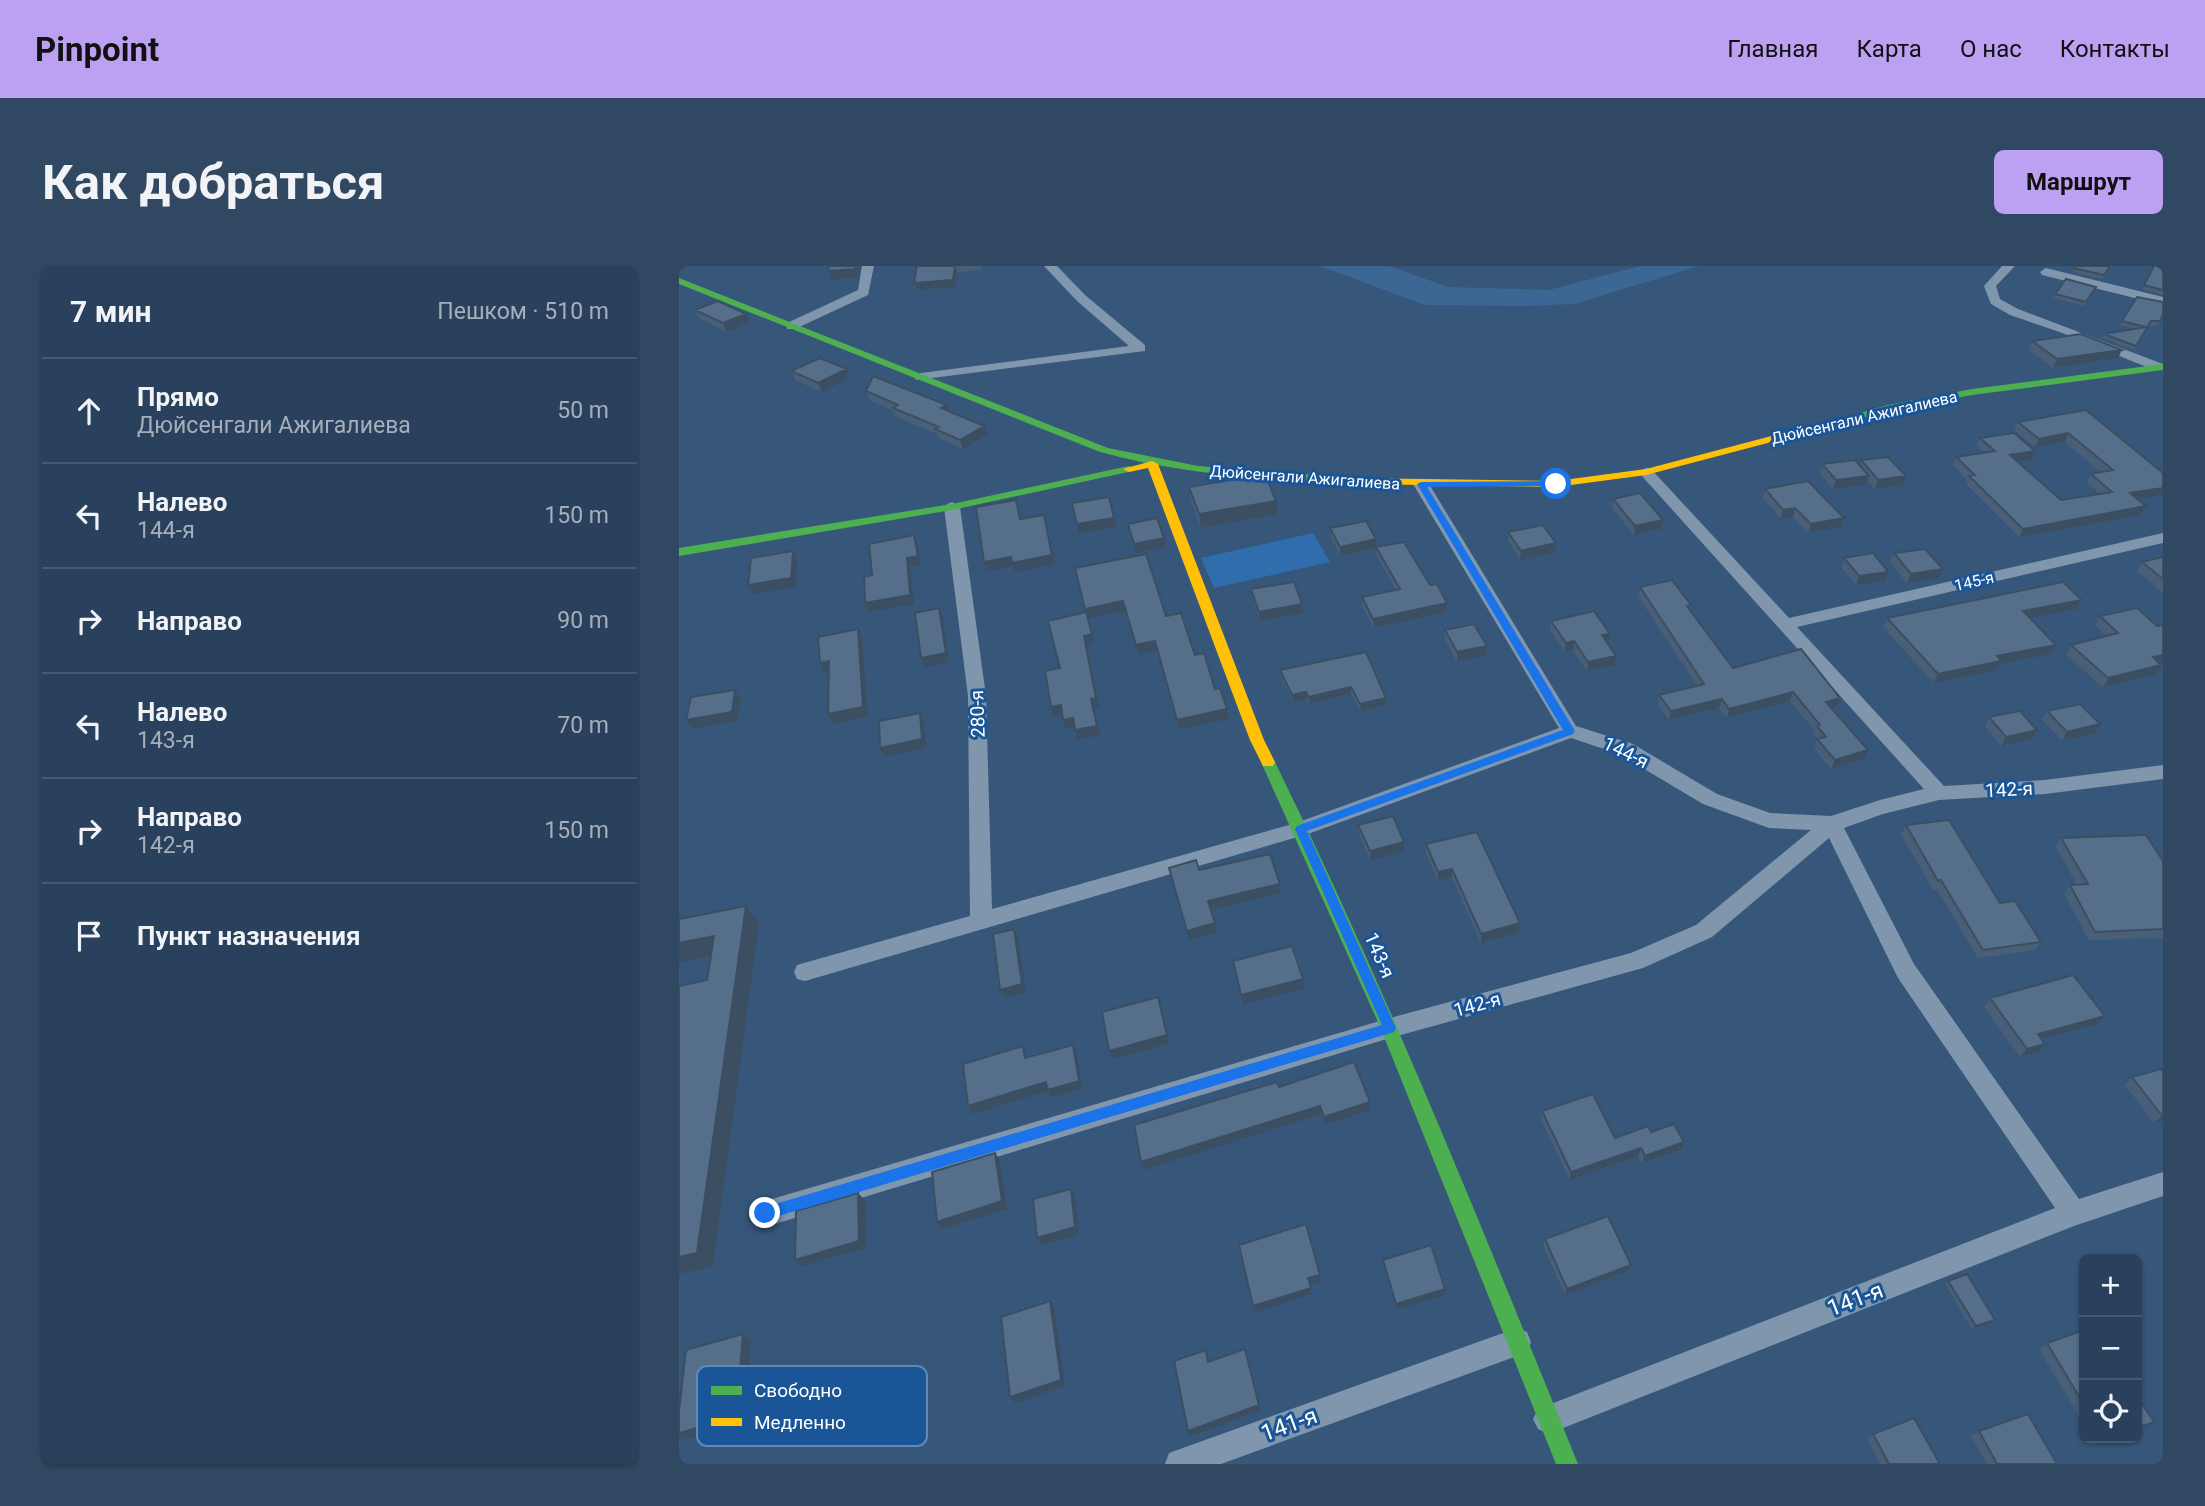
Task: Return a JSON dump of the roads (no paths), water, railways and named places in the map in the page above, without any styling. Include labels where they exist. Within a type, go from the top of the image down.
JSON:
[{"type":"street","points":[[791,326],[864,292],[868,266]]},
{"type":"street","points":[[921,377],[1140,348],[1081,298],[1050,266]]},
{"type":"street","points":[[2009,266],[1990,286],[1995,301],[2037,321],[2070,331],[2161,367]]},
{"type":"street","points":[[2046,272],[2163,301]]},
{"type":"street","name":"Дюйсенгали Ажигалиева","points":[[679,281],[1104,450],[1152,464],[1232,475],[1421,484],[1556,484],[1646,472],[1888,408],[1972,392],[2161,367]]},
{"type":"street","points":[[679,552],[952,507],[1152,464]]},
{"type":"street","name":"143-я","points":[[1152,464],[1257,740],[1301,829],[1390,1028],[1567,1464]]},
{"type":"street","points":[[1646,472],[1939,793]]},
{"type":"street","points":[[805,972],[1301,829],[1570,731],[1421,484]]},
{"type":"street","name":"280-я","points":[[952,507],[977,696],[981,923]]},
{"type":"street","name":"145-я","points":[[1786,624],[2163,538]]},
{"type":"street","name":"144-я","points":[[1570,731],[1593,736],[1626,749],[1710,799],[1769,820],[1832,824]]},
{"type":"street","name":"142-я","points":[[765,1213],[1390,1028],[1635,961],[1704,931],[1832,824],[1880,807],[1939,793],[2045,787],[2163,772]]},
{"type":"street","points":[[1832,824],[1906,971],[2074,1213]]},
{"type":"street","name":"141-я","points":[[1548,1419],[2074,1213],[2163,1184]]},
{"type":"street","name":"141-я","points":[[1179,1464],[1517,1342]]}]
